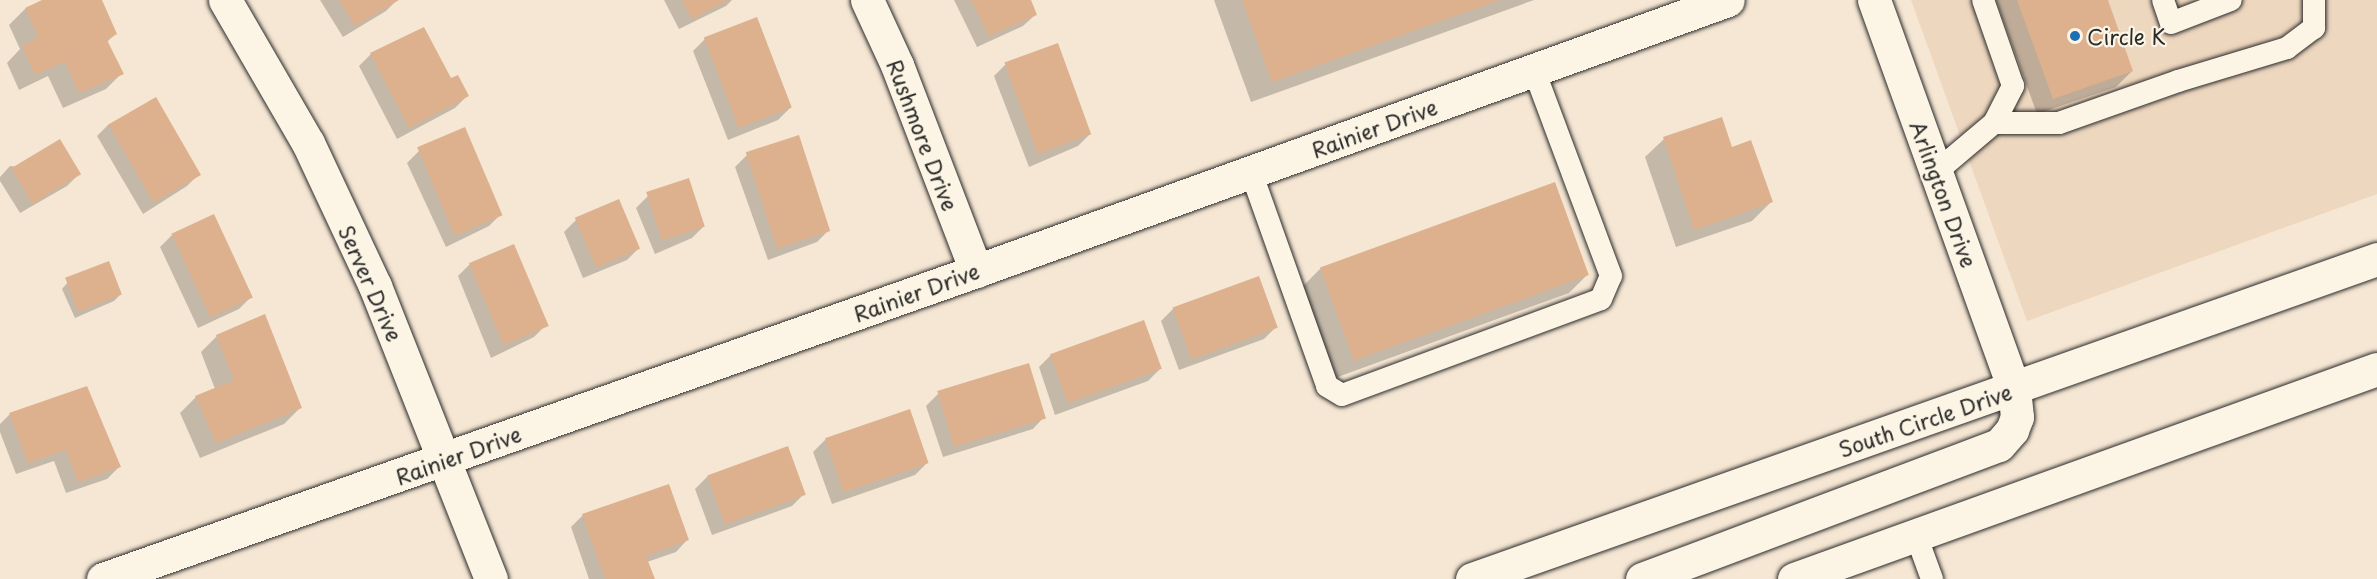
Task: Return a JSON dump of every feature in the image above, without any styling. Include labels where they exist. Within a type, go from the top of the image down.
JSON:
[{"type":"street","name":"Server Drive","points":[[225,0],[308,143],[375,286],[490,579]]},
{"type":"street","name":"Rushmore Drive","points":[[867,0],[897,65],[976,271]]},
{"type":"street","name":"Rainier Drive","points":[[103,579],[976,271],[1728,0]]},
{"type":"street","name":"Arlington Drive","points":[[1642,579],[1999,445],[2012,430],[2017,417],[2013,388],[1874,0]]},
{"type":"street","name":"South Circle Drive","points":[[1472,579],[2377,259]]},
{"type":"street","points":[[1794,579],[2377,369]]},
{"type":"lane","points":[[1936,172],[1994,123],[2013,86],[1983,0]]},
{"type":"lane","points":[[2163,0],[2171,23],[2231,0]]},
{"type":"lane","points":[[1994,123],[2059,123],[2178,81],[2287,48],[2314,28],[2314,0]]},
{"type":"lane","points":[[1251,172],[1327,386],[1342,395],[1601,298],[1611,276],[1534,70]]},
{"type":"lane","points":[[1916,535],[1932,579]]},
{"type":"shaded area","points":[[1911,0],[2377,0],[2377,194],[2027,321]]},
{"type":"building","points":[[42,0],[102,0],[117,34],[107,40],[124,74],[79,93],[65,62],[35,75],[22,46],[38,37],[25,8]]},
{"type":"building","points":[[339,0],[399,0],[355,26]]},
{"type":"building","points":[[682,0],[728,0],[692,19]]},
{"type":"building","points":[[971,0],[1031,0],[1037,15],[989,36]]},
{"type":"building","points":[[1242,0],[1499,0],[1272,82]]},
{"type":"building","name":"Circle K","points":[[2017,0],[2108,0],[2133,71],[2053,99]]},
{"type":"building","points":[[757,17],[792,108],[739,128],[704,37]]},
{"type":"building","points":[[424,27],[451,78],[458,75],[469,96],[409,128],[370,53]]},
{"type":"building","points":[[1058,43],[1091,134],[1038,154],[1004,62]]},
{"type":"building","points":[[156,97],[201,175],[153,202],[108,124]]},
{"type":"building","points":[[1722,117],[1732,147],[1751,140],[1773,202],[1694,230],[1663,137]]},
{"type":"building","points":[[465,127],[503,215],[455,236],[417,147]]},
{"type":"building","points":[[799,135],[830,231],[777,248],[746,152]]},
{"type":"building","points":[[60,139],[81,174],[32,204],[11,168]]},
{"type":"building","points":[[689,178],[705,227],[662,240],[646,192]]},
{"type":"building","points":[[1555,182],[1589,275],[1354,361],[1320,268]]},
{"type":"building","points":[[619,199],[640,249],[596,267],[575,218]]},
{"type":"building","points":[[214,214],[253,297],[210,317],[171,234]]},
{"type":"building","points":[[514,244],[549,326],[504,345],[469,263]]},
{"type":"building","points":[[109,261],[122,295],[78,311],[65,278]]},
{"type":"building","points":[[1259,276],[1278,328],[1191,359],[1173,307]]},
{"type":"building","points":[[265,314],[302,408],[216,443],[195,396],[234,380],[216,335]]},
{"type":"building","points":[[1144,320],[1162,369],[1068,403],[1050,354]]},
{"type":"building","points":[[1029,363],[1046,418],[954,447],[937,391]]},
{"type":"building","points":[[87,386],[121,467],[78,482],[66,450],[28,463],[9,413]]},
{"type":"building","points":[[910,409],[929,463],[843,492],[825,438]]},
{"type":"building","points":[[788,446],[806,495],[725,524],[707,475]]},
{"type":"building","points":[[669,484],[689,540],[646,556],[655,579],[605,579],[582,514]]},
{"type":"place","name":"Circle K","points":[[2075,36]]}]
